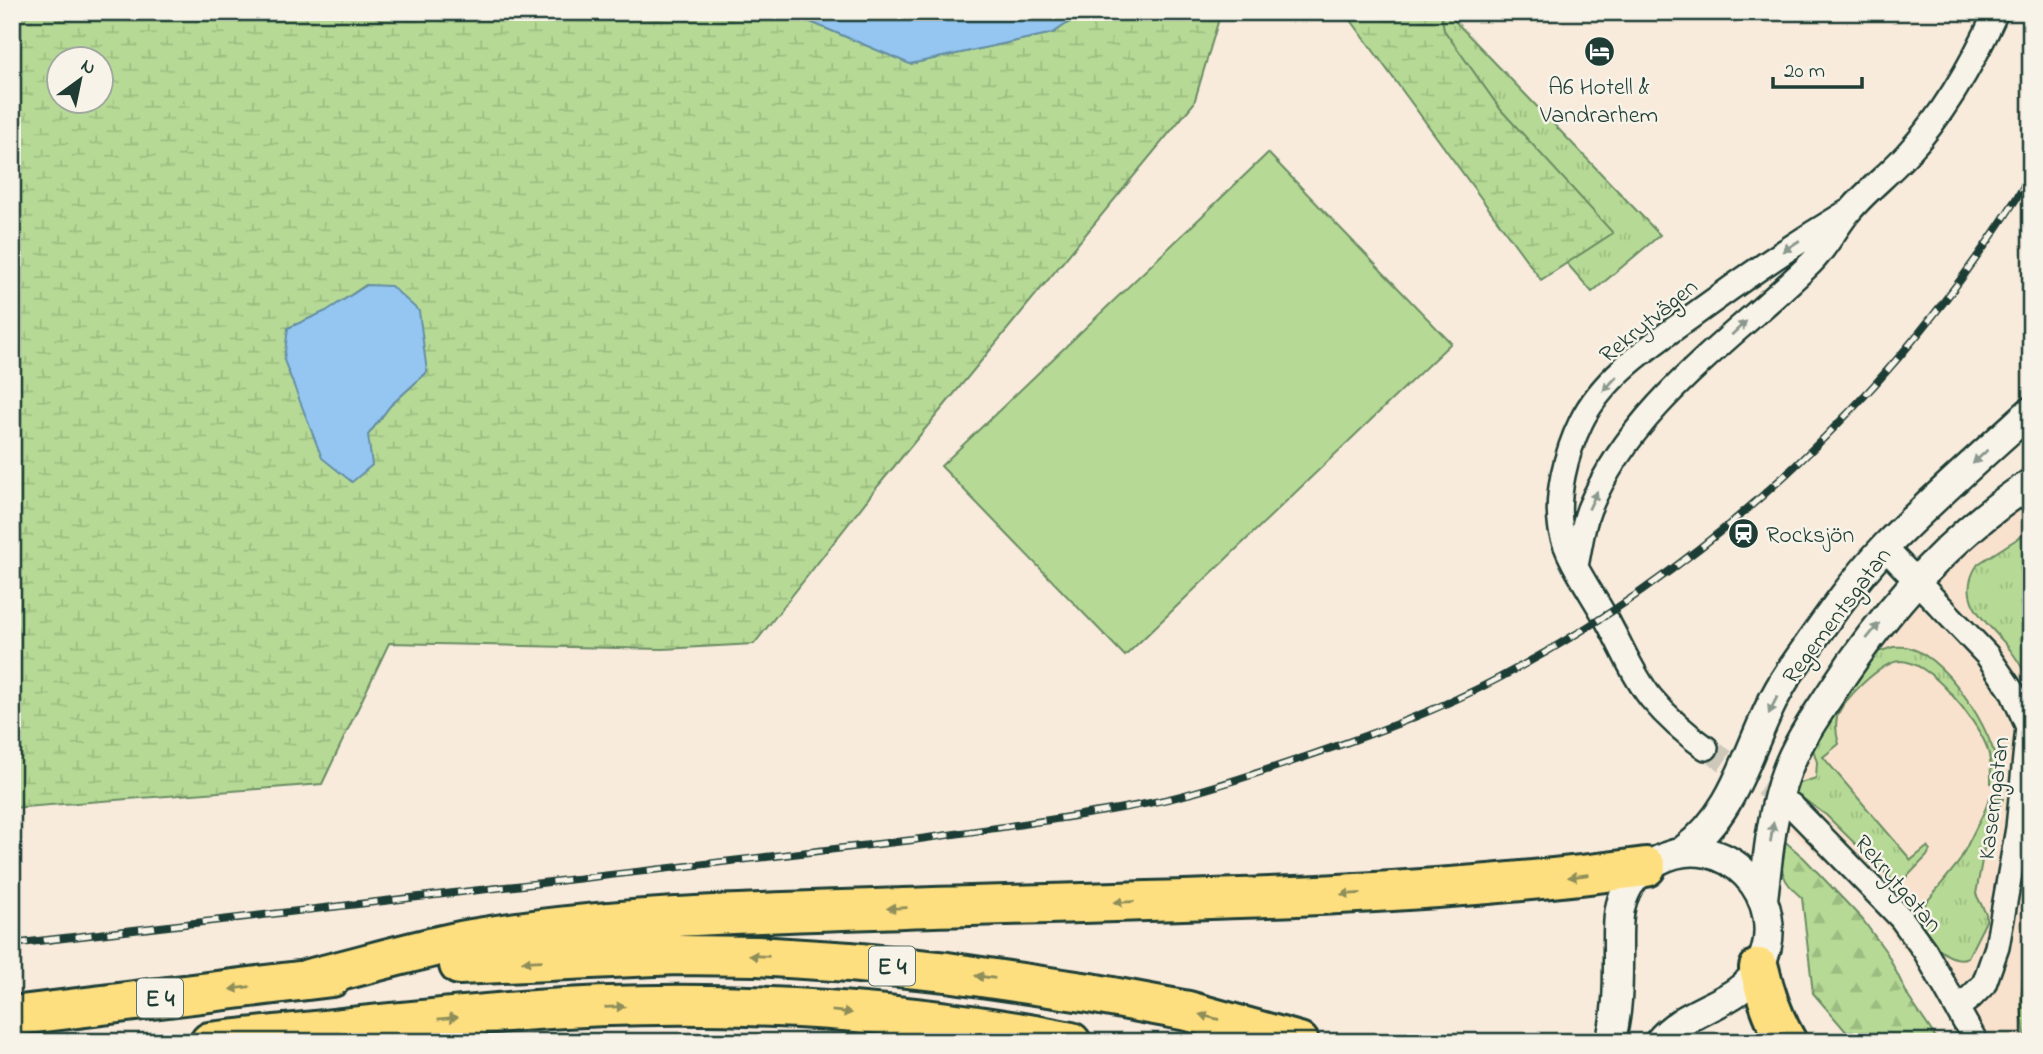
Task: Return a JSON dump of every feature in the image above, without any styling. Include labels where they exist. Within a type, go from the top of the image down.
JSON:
[{"type":"highway","points":[[308,979],[471,940],[605,922],[805,911],[1335,895],[1490,885],[1646,867]]},
{"type":"highway","name":"E 4","points":[[12,1016],[308,979],[479,963],[677,955],[757,956],[947,972],[1090,993],[1188,1012],[1299,1042]]},
{"type":"highway","points":[[1759,968],[1774,1021],[1787,1042]]},
{"type":"highway","name":"E 4","points":[[210,1042],[522,1011],[614,1006],[815,1010],[931,1021],[1071,1042]]},
{"type":"street","name":"Rekrytvägen","points":[[1576,566],[1588,512],[1601,483],[1644,419],[1738,328],[1813,261],[1849,211],[1908,153],[1946,103],[1976,57],[1996,12]]},
{"type":"street","name":"Rekrytvägen","points":[[1706,748],[1686,734],[1651,698],[1625,657],[1576,566],[1561,531],[1561,496],[1567,460],[1581,421],[1603,391],[1625,368],[1662,338],[1794,244],[1849,211]]},
{"type":"street","name":"Regementsgatan","points":[[1646,867],[1684,850],[1701,838],[1729,801],[1787,676],[1835,609],[1885,548],[2031,411]]},
{"type":"street","name":"Regementsgatan","points":[[1763,899],[1778,798],[1787,771],[1822,707],[1867,638],[1915,580],[2009,497],[2031,483]]},
{"type":"street","name":"Kaserngatan","points":[[1885,548],[1987,655],[2011,691],[2028,727],[2018,828],[1997,947],[1984,984],[1958,1007]]},
{"type":"street","name":"Rekrytgatan","points":[[1791,805],[1901,918],[1925,951],[1976,1042]]},
{"type":"street","points":[[1660,1042],[1667,1032],[1689,1016],[1745,985],[1759,968],[1769,943],[1769,917],[1763,899],[1742,870],[1727,859],[1684,850]]},
{"type":"street","points":[[1610,1042],[1618,999],[1617,921],[1621,902],[1630,884],[1646,867]]},
{"type":"shaded area","points":[[2031,499],[2031,1042],[1962,1042],[1917,966],[1864,897],[1783,824],[1791,786],[1854,674],[1938,572]]},
{"type":"green space","points":[[12,12],[787,12],[910,64],[1053,33],[1084,12],[1221,12],[1194,103],[878,486],[754,644],[663,649],[389,643],[322,784],[12,808]],"holes":[[[366,285],[427,372],[390,406],[368,435],[288,328],[326,312]]]},
{"type":"green space","points":[[1345,12],[1441,12],[1444,30],[1501,110],[1613,233],[1541,280]]},
{"type":"green space","points":[[1347,12],[1458,12],[1454,20],[1660,235],[1592,292]]},
{"type":"green space","points":[[1268,153],[1451,343],[1125,656],[941,466]]},
{"type":"green space","points":[[2031,530],[2031,684],[2014,655],[1977,611],[1969,590],[1978,564]]},
{"type":"green space","points":[[1893,647],[1908,647],[1925,656],[1957,685],[1983,726],[1992,747],[1998,767],[1999,784],[1991,783],[1988,750],[1972,721],[1951,693],[1925,670],[1900,661],[1892,663],[1854,692],[1837,717],[1839,744],[1823,757],[1911,860],[1927,847],[1930,850],[1900,884],[1893,881],[1826,815],[1790,789],[1791,786],[1816,778],[1817,762],[1812,746],[1869,655]]},
{"type":"green space","points":[[1990,797],[2003,799],[1988,827],[1976,894],[1986,914],[1986,921],[1968,957],[1960,959],[1944,953],[1936,946],[1923,930],[1917,914],[1959,862]]},
{"type":"green space","points":[[1781,838],[1804,858],[1862,919],[1887,953],[1909,998],[1939,1042],[1855,1042],[1813,993],[1802,898],[1782,872]]},
{"type":"green space","points":[[2031,927],[2031,1042],[2027,1042],[2021,999]]},
{"type":"water","points":[[787,12],[1084,12],[1053,33],[910,64]]},
{"type":"water","points":[[367,285],[391,286],[419,311],[427,372],[390,406],[368,435],[372,465],[352,482],[322,458],[284,360],[288,328],[326,311]]},
{"type":"tunnel","points":[[1706,748],[1791,804]]},
{"type":"railway","points":[[12,944],[913,840],[1060,818],[1188,794],[1265,771],[1383,729],[1476,690],[1579,632],[1657,580],[1730,524],[1799,462],[1864,396],[1925,326],[1980,252],[2031,175]]},
{"type":"place","name":"A6 Hotell & Vandrarhem","points":[[1599,52]]},
{"type":"place","name":"Rocksjön","points":[[1743,534]]}]
